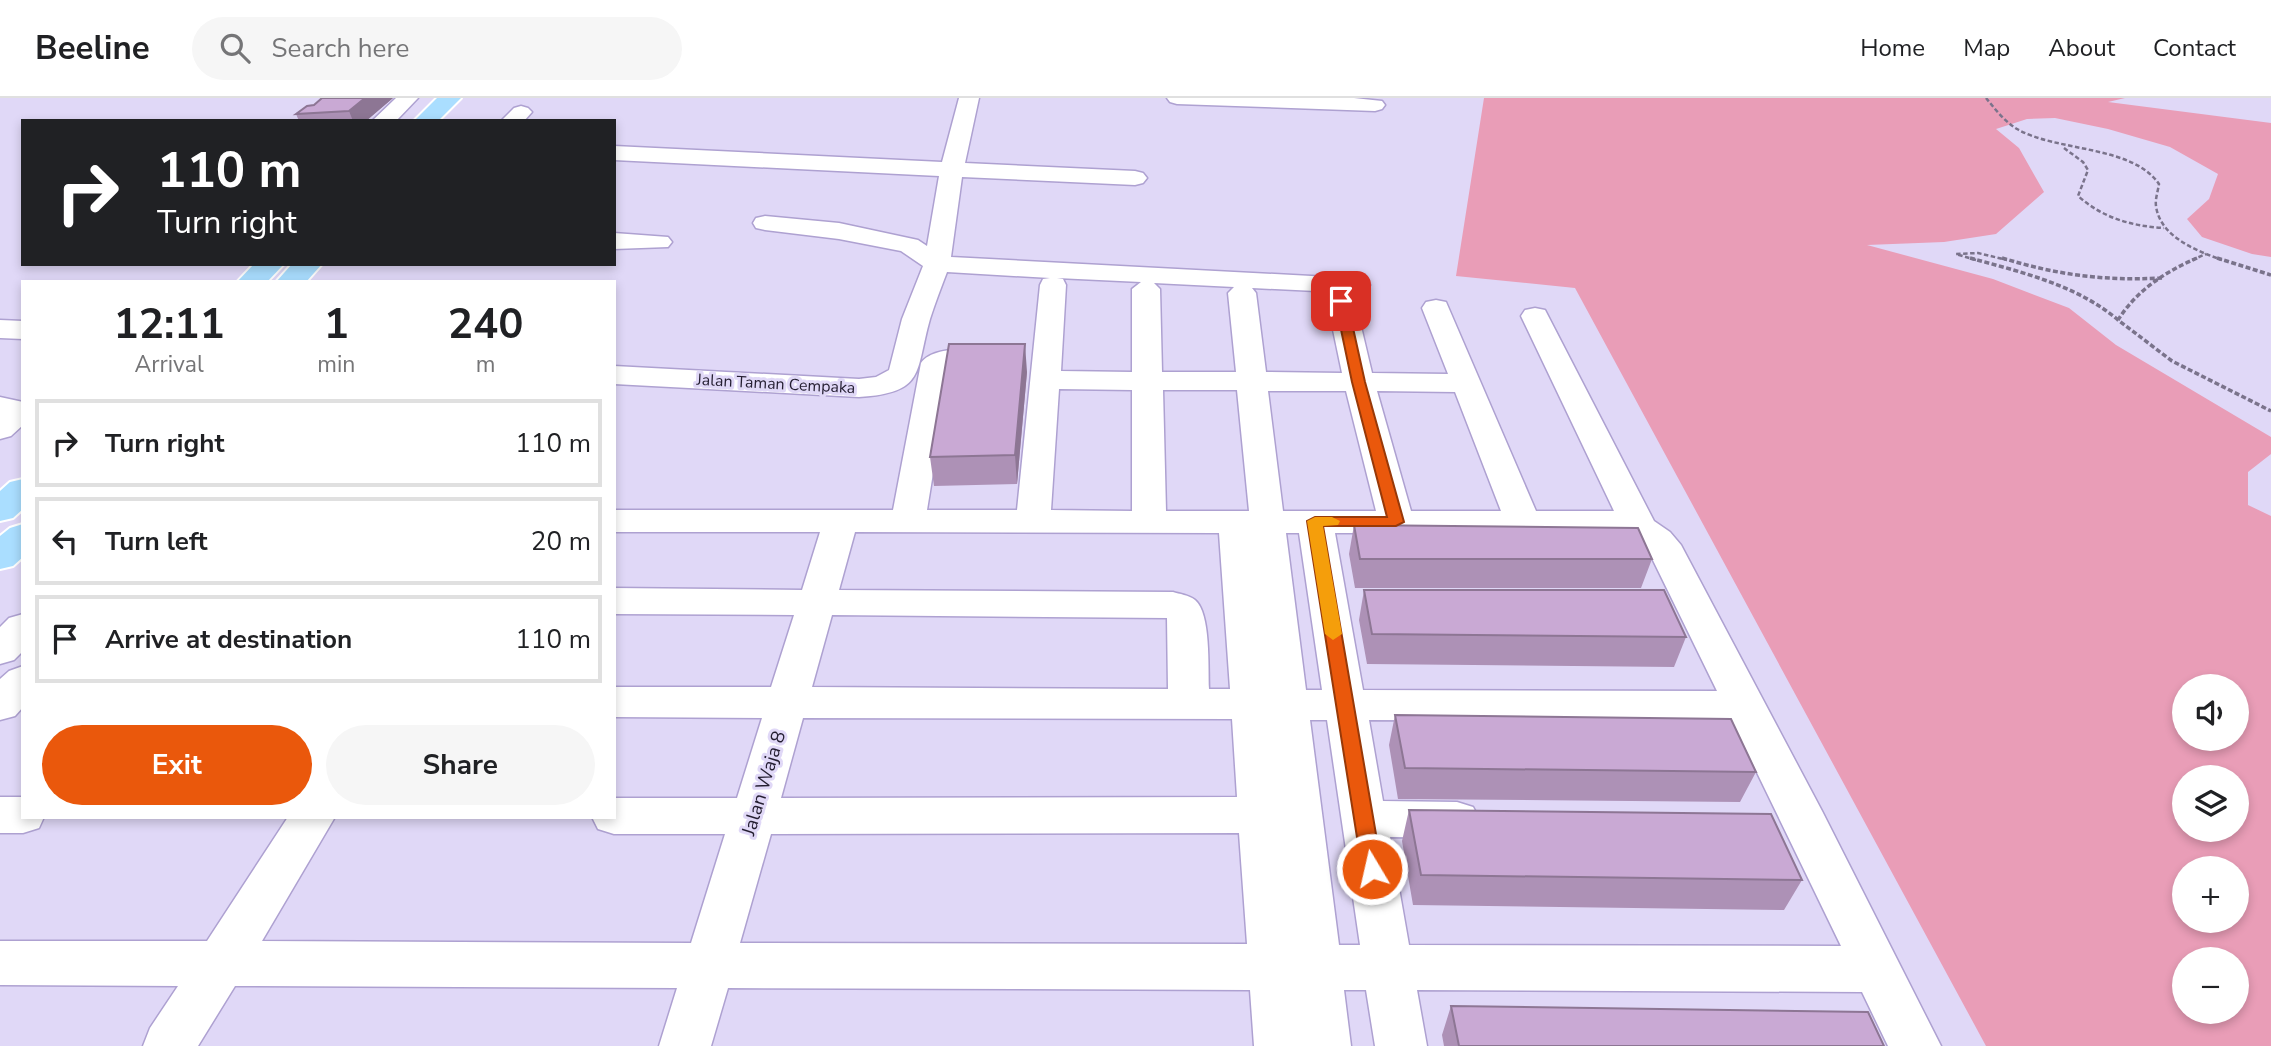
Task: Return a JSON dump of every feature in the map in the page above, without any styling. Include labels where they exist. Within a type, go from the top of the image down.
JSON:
[{"type":"highway","points":[[430,119],[457,109]]},
{"type":"highway","points":[[253,280],[268,266]]},
{"type":"highway","points":[[292,280],[306,266]]},
{"type":"highway","points":[[0,510],[21,492]]},
{"type":"highway","points":[[0,558],[21,538]]},
{"type":"street","points":[[385,119],[408,98]]},
{"type":"street","name":"Jalan Taman Cempaka","points":[[616,374],[859,388],[888,384],[903,373],[916,319],[937,264],[952,168],[969,98]]},
{"type":"street","points":[[1177,98],[1375,105]]},
{"type":"street","points":[[616,153],[1135,178]]},
{"type":"street","points":[[765,223],[839,230],[909,246],[937,264],[1349,293],[1359,382],[1396,522]]},
{"type":"street","points":[[616,241],[659,242]]},
{"type":"street","points":[[1033,521],[1053,285]]},
{"type":"street","points":[[1146,289],[1149,521]]},
{"type":"street","points":[[1242,293],[1250,381],[1252,521],[1295,967],[1280,1046]]},
{"type":"street","points":[[1436,308],[1523,522]]},
{"type":"street","points":[[1535,316],[1628,524]]},
{"type":"street","points":[[0,329],[21,330]]},
{"type":"street","points":[[908,521],[936,363],[951,358],[1147,381],[1466,383]]},
{"type":"street","points":[[0,406],[14,409],[17,414],[0,429]]},
{"type":"street","points":[[616,521],[1628,524],[1654,535],[1663,545],[1674,604],[1745,706],[1785,824],[1877,969],[1915,1046]]},
{"type":"street","name":"Jalan Waja 8","points":[[685,1046],[841,521]]},
{"type":"street","points":[[1315,521],[1349,604],[1345,705],[1401,1046]]},
{"type":"street","points":[[616,601],[1172,605],[1182,610],[1186,617],[1189,703]]},
{"type":"street","points":[[0,650],[21,629]]},
{"type":"street","points":[[616,702],[1745,706]]},
{"type":"street","points":[[1269,704],[1261,815],[1295,967],[1325,1046]]},
{"type":"street","points":[[0,815],[21,815]]},
{"type":"street","points":[[616,816],[1261,815]]},
{"type":"street","points":[[169,1046],[312,819]]},
{"type":"street","points":[[1364,819],[1502,821]]},
{"type":"street","points":[[0,963],[1877,969]]},
{"type":"path","points":[[1986,98],[2000,115],[2017,129],[2062,146],[2088,149],[2128,162],[2152,174],[2159,184],[2154,195],[2154,211],[2165,228],[2179,241],[2206,254],[2271,275]]},
{"type":"path","points":[[2062,146],[2083,162],[2088,170],[2078,196],[2090,208],[2107,218],[2142,227],[2165,228]]},
{"type":"path","points":[[2162,278],[2115,281],[2087,279],[2044,271],[1987,255],[1966,252],[1956,254],[2045,279],[2104,308],[2137,338],[2169,360],[2271,411]]},
{"type":"path","points":[[2118,320],[2126,304],[2181,263],[2206,254]]},
{"type":"shaded area","points":[[1484,98],[2125,98],[2108,102],[2271,123],[2271,257],[2252,254],[2202,237],[2187,219],[2209,199],[2218,174],[2170,147],[2108,129],[2055,118],[2027,119],[1996,129],[2019,148],[2044,192],[1996,234],[1944,242],[1867,245],[1993,279],[2069,308],[2116,345],[2271,437],[2271,454],[2248,472],[2248,505],[2271,516],[2271,1046],[1986,1046],[1575,288],[1456,276]]},
{"type":"building","points":[[322,98],[365,98],[349,111],[296,114]]},
{"type":"building","points":[[949,344],[1025,344],[1015,455],[930,457]]},
{"type":"building","points":[[1354,525],[1638,528],[1652,559],[1360,559]]},
{"type":"building","points":[[1364,590],[1664,590],[1686,637],[1372,634]]},
{"type":"building","points":[[1395,715],[1731,719],[1756,772],[1405,768]]},
{"type":"building","points":[[1409,810],[1771,814],[1802,880],[1421,875]]},
{"type":"building","points":[[1451,1006],[1868,1012],[1884,1046],[1459,1046]]},
{"type":"slow traffic","points":[[1332,521],[1315,521],[1333,634]]},
{"type":"route","points":[[1341,301],[1396,522],[1315,521],[1372,869]]}]
